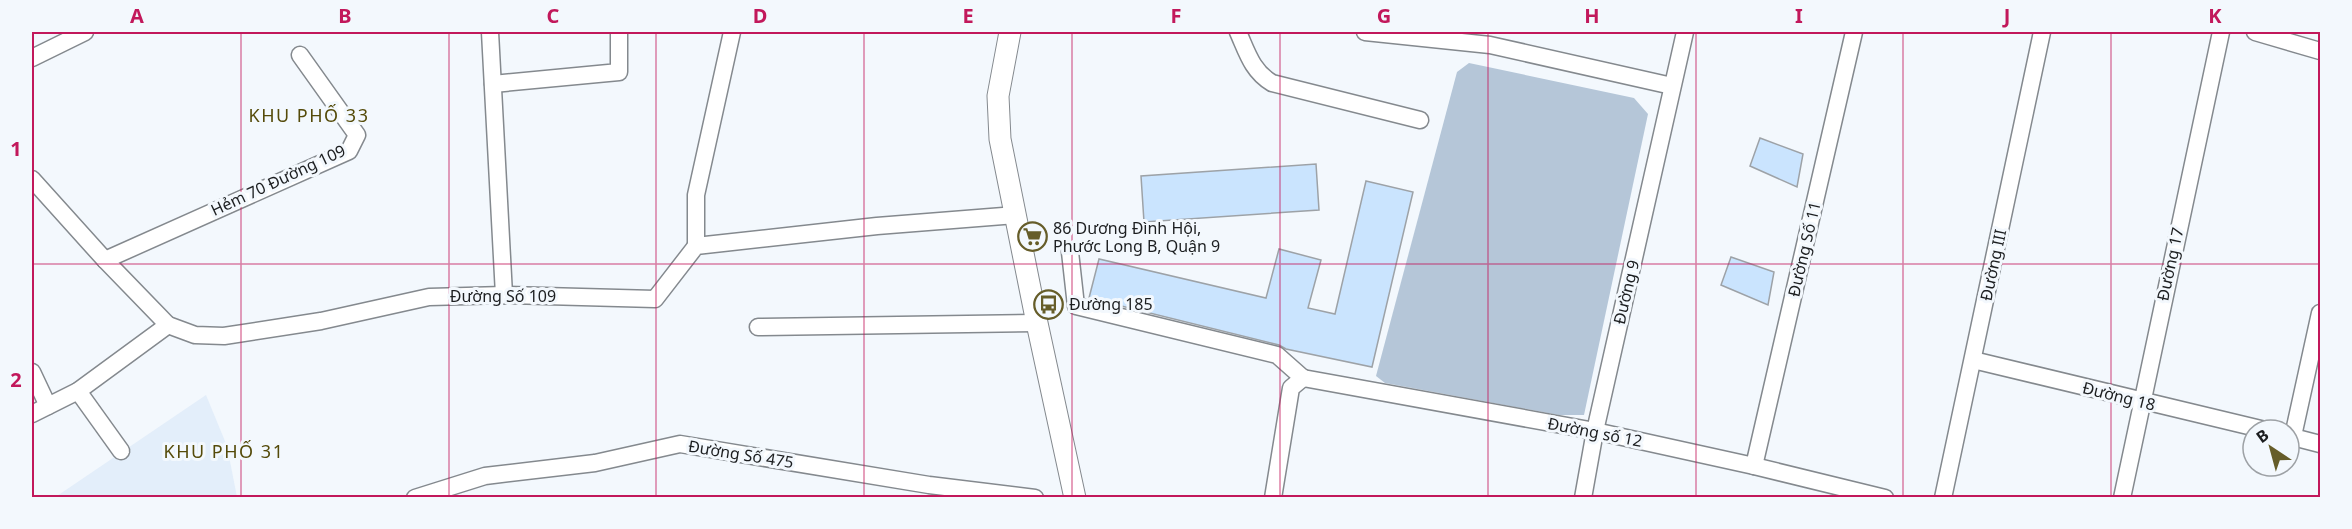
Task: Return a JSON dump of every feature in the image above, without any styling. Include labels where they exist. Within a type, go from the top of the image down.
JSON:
[{"type":"street","points":[[32,58],[85,32]]},
{"type":"street","points":[[490,32],[504,294]]},
{"type":"street","points":[[493,84],[619,72],[619,32]]},
{"type":"street","points":[[732,32],[696,195],[696,246],[877,226],[1016,215]]},
{"type":"street","points":[[1010,32],[998,96],[999,128],[1036,323],[1075,498]]},
{"type":"street","points":[[1238,32],[1251,63],[1263,77],[1272,83],[1420,120]]},
{"type":"street","points":[[1365,32],[1492,38],[1672,86]]},
{"type":"street","name":"Đường 9","points":[[1584,498],[1595,431],[1685,32]]},
{"type":"street","name":"Đường Số 11","points":[[1754,466],[1854,32]]},
{"type":"street","name":"Đường III","points":[[1943,498],[2042,32]]},
{"type":"street","name":"Đường 17","points":[[2122,498],[2140,402],[2221,32]]},
{"type":"street","points":[[2255,32],[2320,51]]},
{"type":"street","name":"Hẻm 70 Đường 109","points":[[105,260],[349,151],[357,135],[300,55]]},
{"type":"street","name":"Đường Số 109","points":[[32,178],[37,196],[105,260],[168,325],[195,335],[224,336],[321,321],[429,297],[504,294],[655,299],[696,246]]},
{"type":"street","points":[[1070,252],[1076,306],[1277,355],[1303,378],[1291,388],[1273,498]]},
{"type":"street","points":[[2295,418],[2320,313]]},
{"type":"street","points":[[758,327],[1036,323]]},
{"type":"street","points":[[32,414],[78,392],[168,325]]},
{"type":"street","name":"Đường 18","points":[[1973,360],[2241,425]]},
{"type":"street","points":[[32,372],[48,406]]},
{"type":"street","name":"Đường số 12","points":[[1303,378],[1595,431],[1885,498]]},
{"type":"street","points":[[78,392],[121,451]]},
{"type":"street","points":[[2301,439],[2320,444]]},
{"type":"street","name":"Đường Số 475","points":[[415,498],[485,476],[595,463],[680,444],[929,485],[1035,498]]},
{"type":"shaded area","points":[[1469,63],[1634,98],[1648,114],[1584,415],[1559,415],[1385,383],[1376,376],[1457,72]]},
{"type":"shaded area","points":[[206,395],[227,446],[237,497],[54,498]]},
{"type":"building","points":[[1760,138],[1803,154],[1797,187],[1750,166]]},
{"type":"building","points":[[1316,164],[1319,210],[1144,222],[1141,176]]},
{"type":"building","points":[[1366,181],[1413,192],[1372,367],[1286,349],[1279,345],[1089,298],[1099,259],[1266,298],[1279,249],[1321,260],[1308,308],[1335,314]]},
{"type":"building","points":[[1731,257],[1774,272],[1768,305],[1721,285]]},
{"type":"place","name":"86 Dương Đình Hội, Phước Long B, Quận 9","points":[[1032,237]]},
{"type":"place","name":"Đường 185","points":[[1048,304]]},
{"type":"district","name":"KHU PHỐ 33","points":[[309,116]]},
{"type":"district","name":"KHU PHỐ 31","points":[[224,452]]}]
